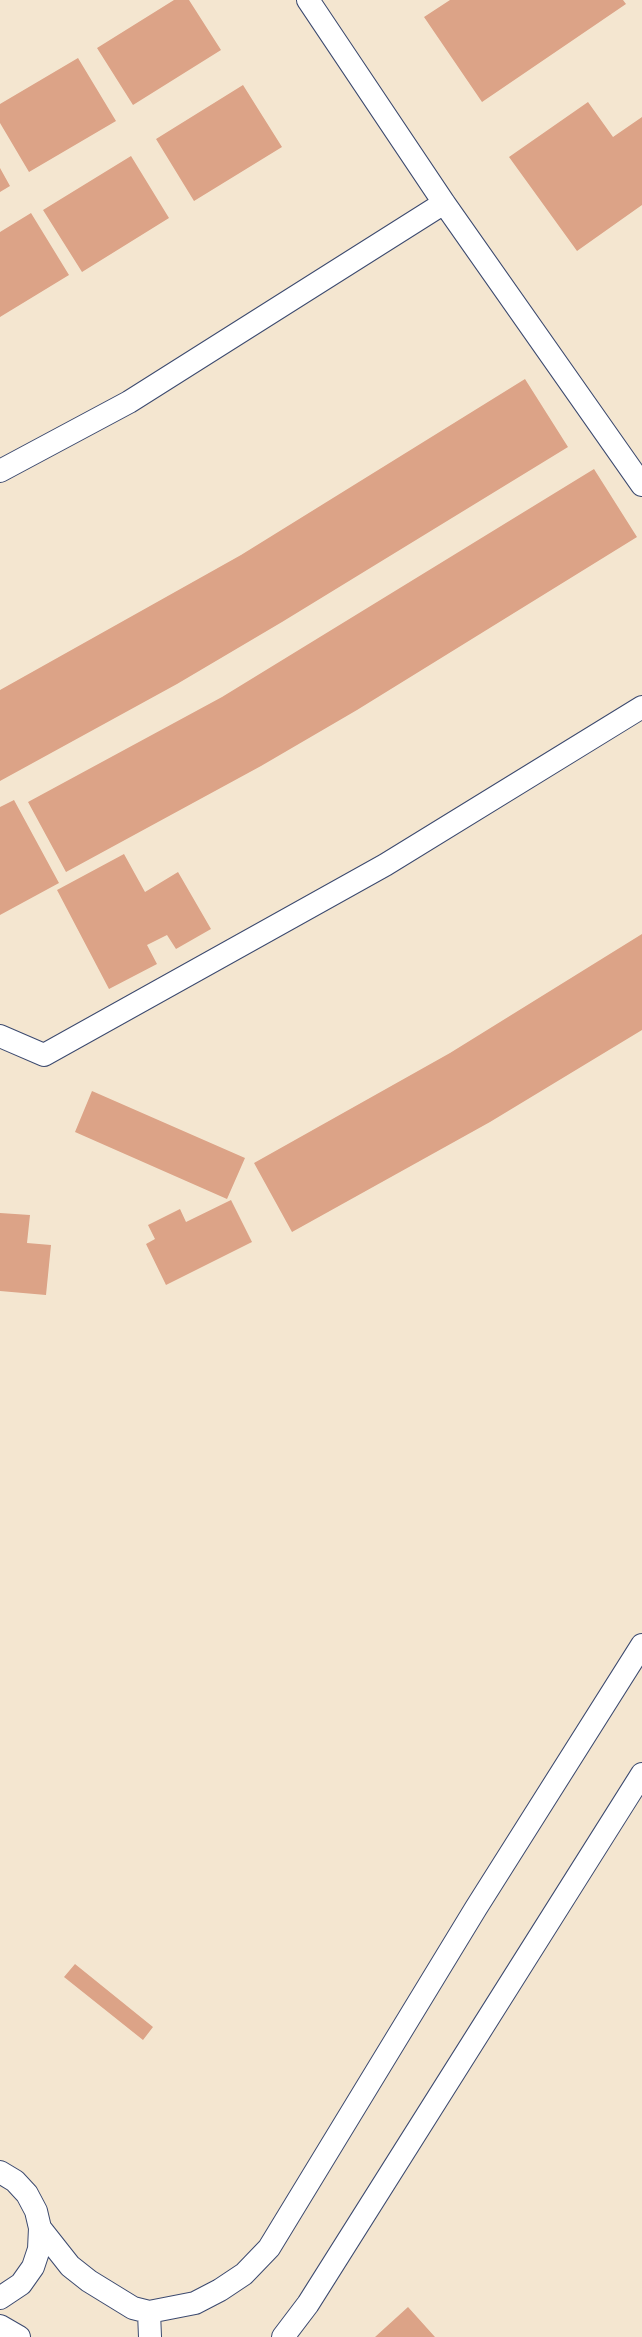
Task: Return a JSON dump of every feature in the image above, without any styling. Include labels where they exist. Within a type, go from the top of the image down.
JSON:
[{"type":"street","points":[[308,0],[444,203],[642,485]]},
{"type":"street","points":[[0,471],[129,402],[444,203]]},
{"type":"street","points":[[0,1036],[44,1055],[385,865],[642,707]]},
{"type":"street","points":[[40,2228],[70,2266],[89,2281],[133,2308],[150,2312],[195,2303],[220,2290],[244,2274],[269,2248],[476,1908],[642,1645]]},
{"type":"street","points":[[283,2337],[308,2304],[642,1774]]},
{"type":"street","points":[[0,2172],[15,2181],[27,2194],[36,2211],[40,2228],[39,2248],[33,2267],[21,2284],[0,2298]]},
{"type":"street","points":[[150,2312],[150,2337]]},
{"type":"street","points":[[0,2326],[19,2337]]},
{"type":"building","points":[[174,0],[189,0],[221,50],[133,105],[97,48]]},
{"type":"building","points":[[450,0],[623,0],[626,4],[482,102],[424,17]]},
{"type":"building","points":[[78,58],[116,121],[29,172],[0,123],[0,104]]},
{"type":"building","points":[[243,85],[282,147],[194,201],[156,139]]},
{"type":"building","points":[[588,102],[613,137],[642,117],[642,205],[577,251],[509,157]]},
{"type":"building","points":[[131,156],[169,218],[82,272],[43,210]]},
{"type":"building","points":[[0,168],[10,186],[0,192]]},
{"type":"building","points":[[31,213],[69,275],[0,317],[0,232]]},
{"type":"building","points":[[525,379],[568,447],[282,622],[177,684],[0,781],[0,690],[241,555]]},
{"type":"building","points":[[594,469],[637,537],[357,710],[261,766],[66,872],[28,802],[222,697]]},
{"type":"building","points":[[14,800],[59,883],[0,915],[0,807]]},
{"type":"building","points":[[124,854],[145,892],[178,872],[211,929],[176,949],[167,935],[147,945],[157,964],[109,989],[57,890]]},
{"type":"building","points":[[642,934],[642,1030],[490,1122],[292,1232],[254,1163],[450,1053]]},
{"type":"building","points":[[92,1091],[245,1158],[227,1199],[75,1132]]},
{"type":"building","points":[[231,1200],[252,1242],[166,1285],[146,1244],[155,1239],[148,1225],[180,1209],[186,1222]]},
{"type":"building","points":[[0,1213],[30,1215],[27,1243],[51,1245],[46,1295],[0,1291]]},
{"type":"building","points":[[75,1964],[153,2027],[143,2040],[64,1977]]},
{"type":"building","points":[[408,2307],[435,2337],[375,2337]]}]
